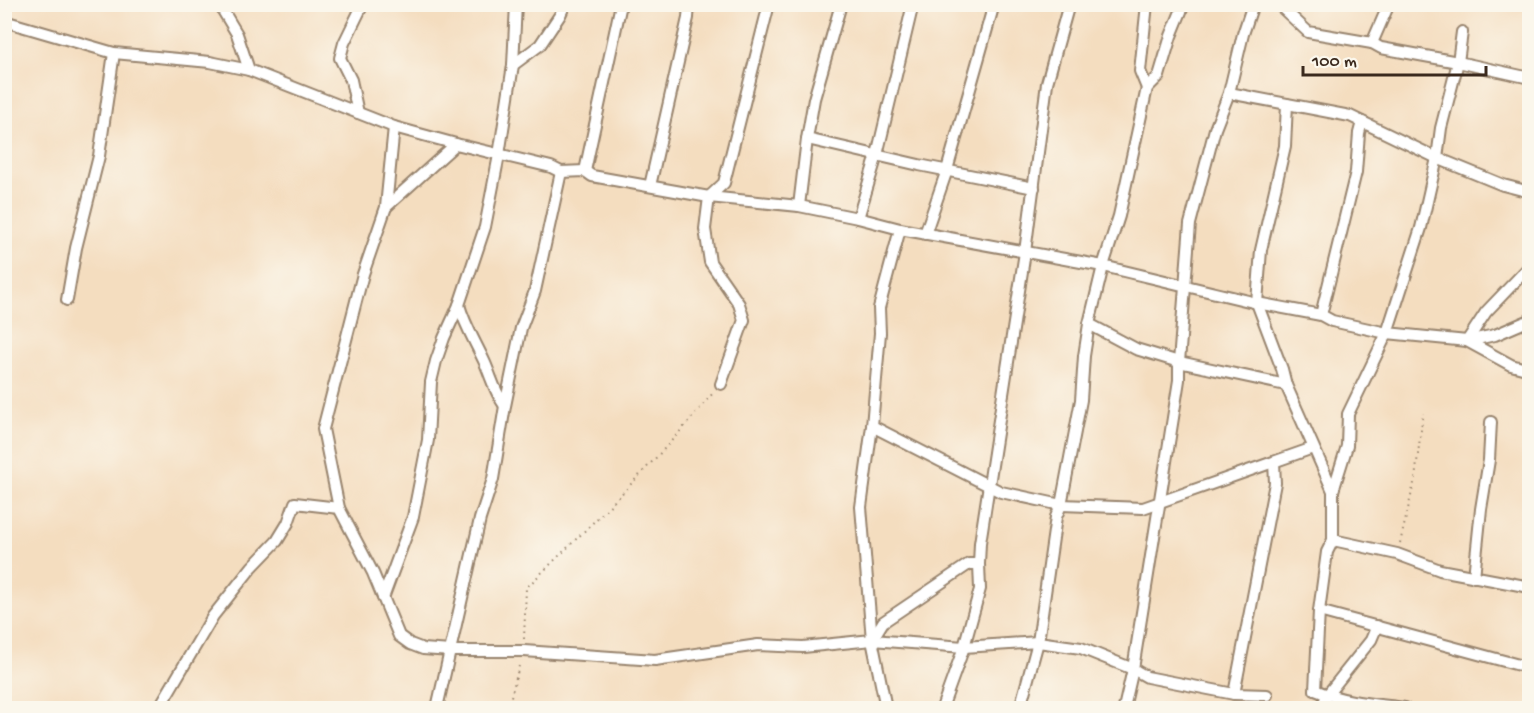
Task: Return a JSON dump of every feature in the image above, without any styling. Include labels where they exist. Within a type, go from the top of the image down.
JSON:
[{"type":"street","points":[[219,4],[237,34],[249,70]]},
{"type":"street","points":[[358,113],[351,80],[340,58],[344,43],[363,4]]},
{"type":"street","points":[[382,598],[413,517],[428,440],[431,382],[436,361],[459,305],[485,227],[513,65],[516,4]]},
{"type":"street","points":[[513,65],[540,45],[565,4]]},
{"type":"street","points":[[585,171],[621,4]]},
{"type":"street","points":[[650,186],[686,29],[689,4]]},
{"type":"street","points":[[721,384],[744,320],[739,304],[710,262],[705,229],[709,198],[724,183],[769,4]]},
{"type":"street","points":[[799,206],[814,99],[841,4]]},
{"type":"street","points":[[858,218],[877,155],[913,4]]},
{"type":"street","points":[[925,234],[947,170],[994,4]]},
{"type":"street","points":[[942,708],[964,647],[980,589],[978,564],[988,485],[1025,252],[1047,83],[1069,4]]},
{"type":"street","points":[[1147,4],[1140,71],[1147,88]]},
{"type":"street","points":[[1020,708],[1038,642],[1056,517],[1061,505],[1081,400],[1089,324],[1103,266],[1119,216],[1147,88],[1159,76],[1184,4]]},
{"type":"street","points":[[1124,708],[1133,669],[1179,380],[1190,224],[1215,129],[1229,93],[1252,4]]},
{"type":"street","points":[[1278,4],[1308,32],[1372,43],[1381,48],[1530,78]]},
{"type":"street","points":[[1372,43],[1389,4]]},
{"type":"street","points":[[4,21],[114,53],[210,62],[249,70],[394,127],[551,167],[561,172],[585,171],[592,176],[709,198],[799,206],[925,234],[1103,266],[1257,303],[1321,315],[1332,321],[1387,333],[1467,341],[1495,335],[1530,320]]},
{"type":"street","points":[[1405,708],[1357,702],[1315,690],[1318,611],[1328,552],[1333,540],[1333,491],[1347,446],[1348,414],[1387,333],[1421,228],[1437,158],[1441,128],[1458,62],[1462,32]]},
{"type":"street","points":[[67,300],[76,248],[99,156],[114,53]]},
{"type":"street","points":[[1229,93],[1350,116],[1437,158],[1503,185],[1530,192]]},
{"type":"street","points":[[1287,104],[1285,146],[1261,250],[1257,303],[1286,385],[1333,491]]},
{"type":"street","points":[[1321,315],[1356,172],[1362,122]]},
{"type":"street","points":[[394,127],[386,207],[363,274],[323,429],[339,508],[373,573],[399,636],[410,644],[423,649],[451,651],[524,651],[655,660],[758,645],[803,648],[872,640],[964,647],[1038,642],[1081,648],[1146,676],[1234,694],[1267,695]]},
{"type":"street","points":[[807,139],[1034,188]]},
{"type":"street","points":[[386,207],[456,144]]},
{"type":"street","points":[[437,708],[480,519],[493,479],[504,406],[521,328],[535,291],[561,172]]},
{"type":"street","points":[[886,708],[872,640],[861,507],[872,426],[880,333],[879,308],[900,229]]},
{"type":"street","points":[[1467,341],[1486,312],[1530,266]]},
{"type":"street","points":[[459,305],[495,393],[504,406]]},
{"type":"street","points":[[1089,324],[1136,349],[1179,362],[1286,385]]},
{"type":"street","points":[[1467,341],[1511,365],[1530,370]]},
{"type":"street","points":[[1474,577],[1480,508],[1489,460],[1491,422]]},
{"type":"street","points":[[872,426],[1001,492],[1061,505],[1143,508],[1312,448]]},
{"type":"street","points":[[1234,694],[1275,483],[1274,462]]},
{"type":"street","points":[[159,708],[213,616],[252,567],[277,541],[288,523],[295,503],[339,508]]},
{"type":"street","points":[[1333,540],[1397,555],[1440,570],[1530,586]]},
{"type":"street","points":[[872,640],[883,622],[969,564],[978,564]]},
{"type":"street","points":[[1318,611],[1530,668]]},
{"type":"street","points":[[1322,708],[1327,695],[1371,640],[1377,626]]},
{"type":"path","points":[[508,708],[524,651],[526,588],[657,458],[721,384]]},
{"type":"path","points":[[1397,555],[1415,478],[1423,413]]}]
